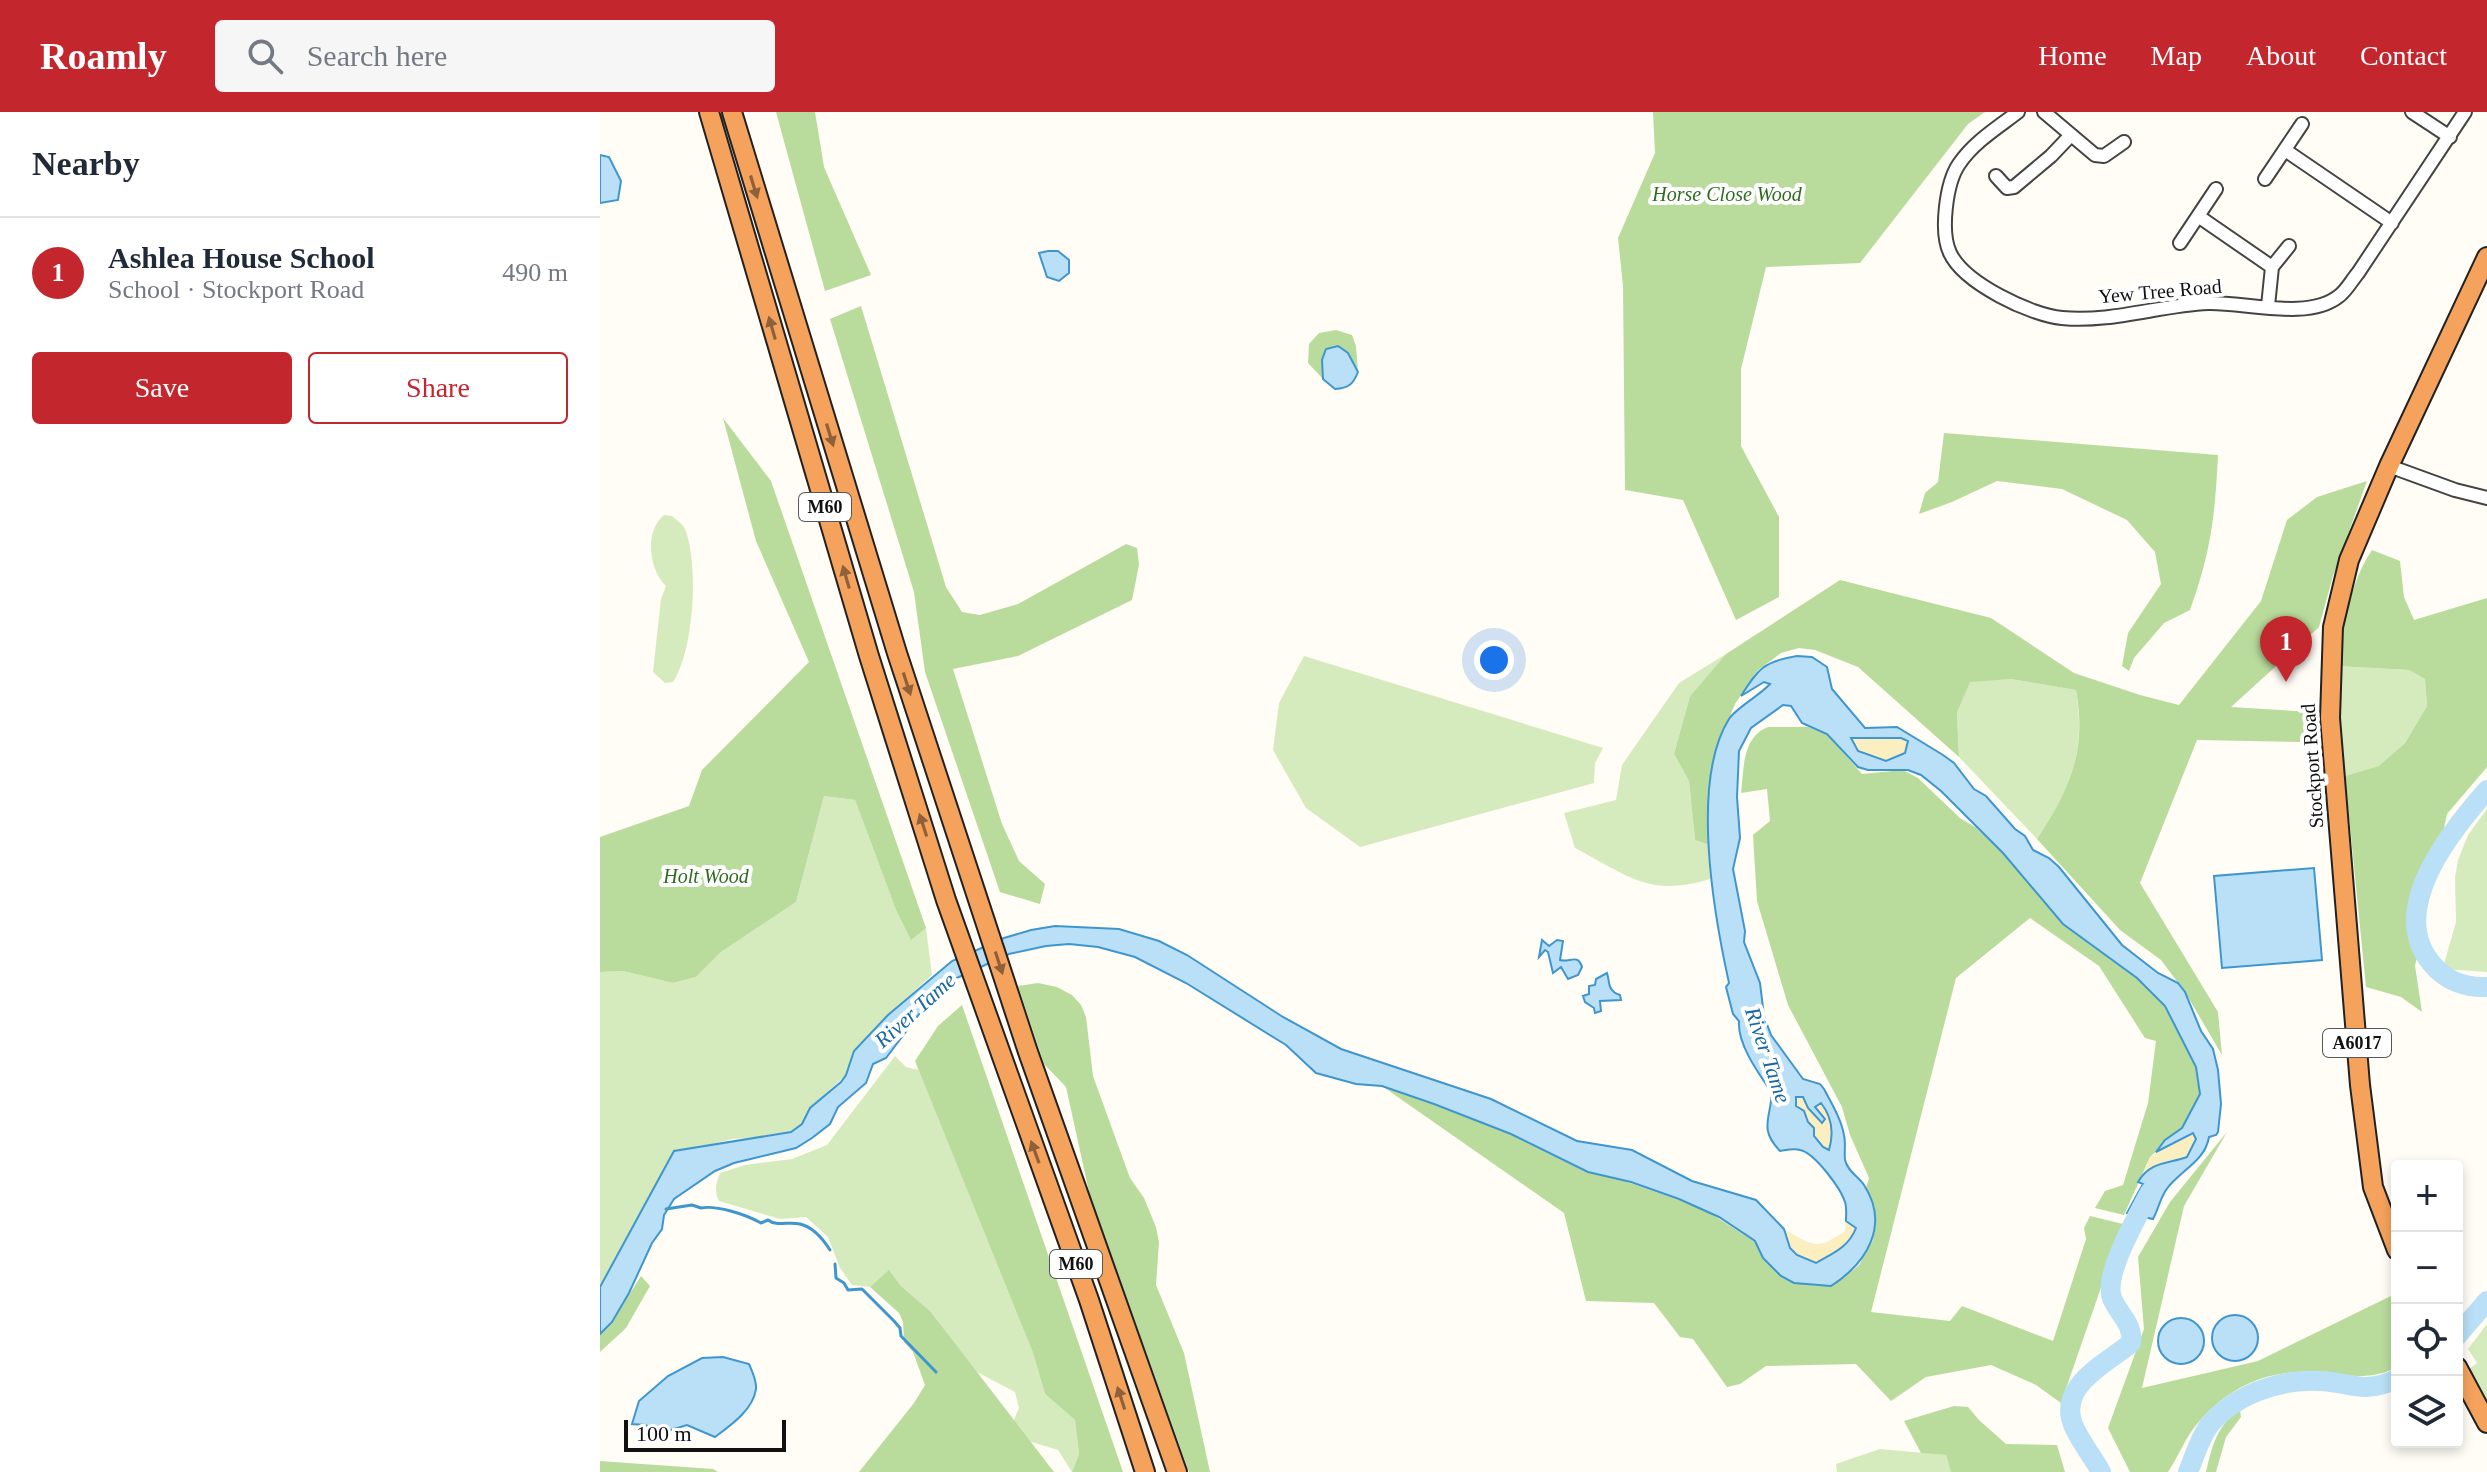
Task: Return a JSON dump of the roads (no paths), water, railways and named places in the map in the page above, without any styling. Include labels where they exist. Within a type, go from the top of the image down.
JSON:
[{"type":"highway","name":"M60","points":[[709,112],[869,656],[946,900],[1089,1300],[1145,1472]]},
{"type":"highway","name":"M60","points":[[732,112],[897,653],[974,889],[1028,1052],[1177,1472]]},
{"type":"highway","name":"Stockport Road","points":[[2391,1234],[2377,1198],[2368,1157],[2329,697],[2333,627],[2349,560],[2389,466],[2481,283],[2487,257]]},
{"type":"highway","points":[[2462,1376],[2487,1423]]},
{"type":"street","name":"Yew Tree Road","points":[[2018,112],[1981,139],[1957,166],[1944,206],[1949,253],[1978,285],[2025,308],[2062,318],[2103,317],[2209,303],[2312,309],[2339,296],[2392,223],[2465,112]]},
{"type":"street","points":[[2044,112],[2095,155],[2104,156],[2124,142]]},
{"type":"street","points":[[2412,112],[2450,137]]},
{"type":"street","points":[[2265,179],[2302,124]]},
{"type":"street","points":[[1996,176],[2007,188],[2014,187],[2070,136]]},
{"type":"street","points":[[2285,150],[2392,223]]},
{"type":"street","points":[[2180,243],[2216,189]]},
{"type":"street","points":[[2198,216],[2272,267]]},
{"type":"street","points":[[2268,306],[2272,267],[2289,246]]},
{"type":"street","points":[[2389,466],[2487,498]]},
{"type":"water","points":[[600,155],[609,157],[621,181],[618,200],[600,203]]},
{"type":"water","points":[[1058,251],[1069,260],[1069,273],[1059,281],[1047,277],[1039,253]]},
{"type":"water","points":[[1338,346],[1348,353],[1358,372],[1350,385],[1335,389],[1323,379],[1322,360],[1326,349]]},
{"type":"water","points":[[1812,657],[1827,667],[1832,689],[1865,728],[1897,727],[1954,763],[1974,789],[1986,796],[2025,836],[2033,850],[2059,867],[2122,945],[2158,973],[2178,983],[2185,992],[2201,1031],[2213,1049],[2218,1070],[2221,1104],[2218,1132],[2209,1137],[2197,1160],[2171,1183],[2153,1219],[2127,1213],[2143,1184],[2138,1182],[2148,1170],[2187,1157],[2196,1139],[2193,1133],[2156,1152],[2165,1140],[2182,1128],[2200,1094],[2196,1067],[2165,1006],[2137,978],[2063,924],[2003,853],[1921,775],[1908,770],[1858,767],[1827,734],[1802,723],[1791,706],[1783,705],[1751,728],[1739,751],[1737,797],[1740,838],[1733,869],[1745,931],[1744,942],[1760,983],[1764,1016],[1771,1035],[1803,1079],[1820,1084],[1824,1089],[1843,1129],[1846,1164],[1872,1200],[1875,1214],[1871,1242],[1855,1266],[1831,1286],[1794,1283],[1781,1276],[1763,1258],[1755,1241],[1719,1217],[1679,1199],[1631,1182],[1588,1172],[1511,1134],[1434,1104],[1382,1086],[1356,1084],[1316,1073],[1286,1045],[1186,983],[1135,957],[1098,947],[1069,944],[1009,954],[948,982],[944,991],[923,1009],[886,1058],[873,1064],[866,1083],[838,1107],[830,1124],[796,1148],[734,1163],[715,1171],[674,1199],[629,1293],[612,1322],[600,1334],[600,1287],[674,1151],[791,1132],[802,1124],[810,1108],[841,1082],[854,1051],[888,1015],[952,961],[1004,938],[1055,926],[1119,929],[1159,941],[1341,1049],[1491,1099],[1577,1141],[1632,1150],[1692,1181],[1756,1200],[1784,1229],[1790,1248],[1797,1255],[1816,1263],[1844,1245],[1856,1228],[1846,1221],[1843,1196],[1820,1164],[1800,1150],[1780,1151],[1770,1136],[1767,1124],[1772,1093],[1745,1049],[1739,1021],[1733,1014],[1726,987],[1729,983],[1717,922],[1709,849],[1710,777],[1717,745],[1732,715],[1770,684],[1764,682],[1741,696],[1752,679],[1769,664],[1786,658]],"holes":[[[1851,738],[1901,738],[1908,741],[1905,753],[1886,761],[1858,751]],[[1796,1097],[1803,1097],[1808,1108],[1822,1123],[1825,1119],[1815,1107],[1821,1103],[1825,1108],[1831,1125],[1829,1150],[1814,1136],[1814,1128],[1804,1111],[1796,1106]]]},
{"type":"water","points":[[2314,868],[2322,960],[2222,968],[2214,876]]},
{"type":"water","points":[[1542,940],[1549,946],[1557,940],[1563,941],[1560,960],[1578,960],[1582,967],[1578,975],[1568,979],[1561,967],[1553,973],[1548,952],[1545,950],[1539,957]]},
{"type":"water","points":[[1607,973],[1611,989],[1620,995],[1621,1000],[1600,1001],[1601,1011],[1595,1013],[1583,996],[1589,994],[1589,986],[1595,985],[1596,979]]},
{"type":"water","points":[[2235,1315],[2252,1321],[2258,1338],[2252,1355],[2235,1361],[2218,1355],[2212,1338],[2218,1321]]},
{"type":"water","points":[[2181,1318],[2197,1325],[2204,1341],[2197,1357],[2181,1364],[2165,1357],[2158,1341],[2165,1325]]},
{"type":"water","points":[[723,1357],[749,1364],[756,1389],[746,1410],[715,1437],[687,1425],[664,1432],[632,1424],[639,1401],[668,1376],[702,1358]]},
{"type":"waterway","name":"River Tame","points":[[2487,790],[2457,827],[2429,872],[2420,896],[2416,920],[2420,943],[2438,970],[2457,982],[2487,987]]},
{"type":"waterway","name":"River Tame","points":[[2101,1472],[2075,1429],[2070,1414],[2071,1401],[2086,1378],[2131,1343],[2130,1330],[2112,1298],[2111,1287],[2117,1260],[2150,1192]]},
{"type":"waterway","points":[[666,1209],[692,1205],[731,1211],[761,1223],[768,1220],[800,1224],[817,1234],[830,1250]]},
{"type":"waterway","points":[[835,1264],[836,1278],[848,1290],[862,1289],[894,1321],[900,1328],[901,1336],[936,1372]]},
{"type":"waterway","name":"River Tame","points":[[2463,1329],[2487,1301]]},
{"type":"waterway","name":"River Tame","points":[[2188,1472],[2208,1427],[2230,1406],[2258,1391],[2304,1381],[2366,1387],[2391,1382]]},
{"type":"place","name":"Ashlea House School","points":[[2286,682]]},
{"type":"park label","name":"Horse Close Wood","points":[[1727,194]]},
{"type":"park label","name":"Holt Wood","points":[[706,876]]}]
